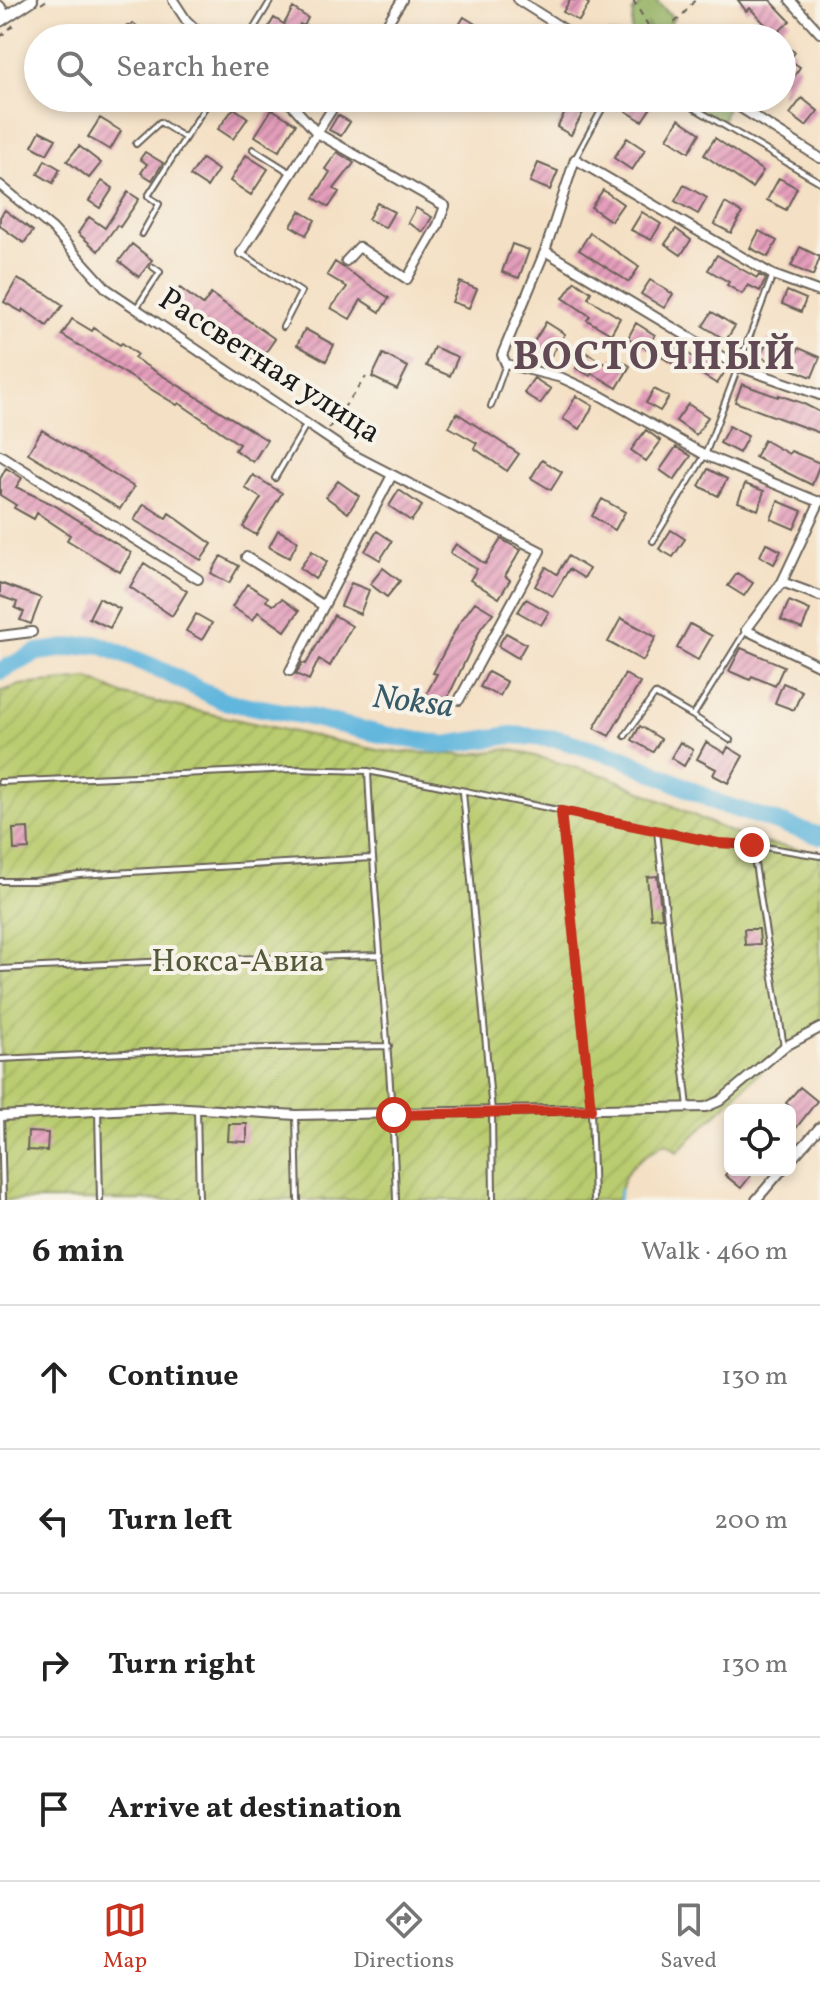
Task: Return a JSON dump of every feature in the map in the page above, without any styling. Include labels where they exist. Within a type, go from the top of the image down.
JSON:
[{"type":"street","points":[[0,6],[3,19],[32,0]]},
{"type":"street","points":[[173,0],[190,24]]},
{"type":"street","points":[[387,24],[402,0]]},
{"type":"street","points":[[518,0],[556,24]]},
{"type":"street","points":[[790,0],[820,33]]},
{"type":"street","points":[[298,112],[317,133],[445,206],[438,225],[407,279],[359,247],[346,261]]},
{"type":"street","points":[[241,253],[330,112]]},
{"type":"street","points":[[747,112],[820,158]]},
{"type":"street","points":[[820,292],[773,275],[575,159],[545,251],[502,355],[506,364],[562,378],[601,396],[705,455],[820,502],[782,582],[746,630],[820,666]]},
{"type":"street","name":"Рассветная улица","points":[[0,185],[52,228],[107,289],[350,453],[540,551],[459,700]]},
{"type":"street","points":[[545,251],[737,366],[820,395]]},
{"type":"street","points":[[0,455],[198,579]]},
{"type":"street","points":[[290,671],[392,475]]},
{"type":"street","points":[[246,557],[324,606]]},
{"type":"street","points":[[782,582],[820,596]]},
{"type":"street","points":[[0,636],[32,632]]},
{"type":"street","points":[[1,1116],[172,1107],[296,1115],[394,1115],[706,1107],[720,1101],[784,1047],[820,1028]]},
{"type":"street","points":[[796,1154],[820,1127]]},
{"type":"street","points":[[756,1200],[777,1176]]},
{"type":"lane","points":[[256,24],[271,0]]},
{"type":"lane","points":[[142,234],[159,204],[148,196],[202,112]]},
{"type":"lane","points":[[575,159],[600,112]]},
{"type":"lane","points":[[701,112],[820,182]]},
{"type":"lane","points":[[136,144],[160,122],[185,138]]},
{"type":"lane","points":[[253,149],[292,173]]},
{"type":"lane","points":[[241,253],[301,292],[283,327]]},
{"type":"lane","points":[[136,308],[160,272],[153,267]]},
{"type":"lane","points":[[653,541],[705,455],[773,275]]},
{"type":"lane","points":[[491,406],[506,364]]},
{"type":"lane","points":[[275,478],[307,424]]},
{"type":"lane","points":[[693,716],[746,630]]},
{"type":"lane","points":[[625,736],[655,694],[730,740]]},
{"type":"lane","points":[[0,782],[293,769],[368,771],[718,843],[820,856]]},
{"type":"lane","points":[[368,771],[372,858],[394,1115],[396,1200]]},
{"type":"lane","points":[[463,792],[492,1112],[493,1200]]},
{"type":"lane","points":[[561,811],[591,1110],[594,1200]]},
{"type":"lane","points":[[657,831],[688,1107]]},
{"type":"lane","points":[[752,845],[784,1047]]},
{"type":"lane","points":[[0,881],[372,858]]},
{"type":"lane","points":[[0,969],[382,955]]},
{"type":"lane","points":[[0,1059],[209,1049],[389,1046]]},
{"type":"lane","points":[[197,1109],[199,1200]]},
{"type":"lane","points":[[98,1111],[100,1200]]},
{"type":"lane","points":[[296,1115],[298,1200]]},
{"type":"lane","points":[[1,1116],[3,1200]]},
{"type":"path","points":[[633,0],[648,24]]},
{"type":"path","points":[[673,24],[695,0]]},
{"type":"path","points":[[324,436],[366,377]]},
{"type":"green space","points":[[647,0],[655,0],[674,18],[670,24],[632,24],[633,11]]},
{"type":"green space","points":[[704,112],[725,112],[722,123]]},
{"type":"green space","name":"Нокса-Авиа","points":[[89,679],[124,695],[382,751],[467,755],[509,749],[610,777],[750,841],[820,852],[820,1030],[768,1064],[677,1152],[665,1143],[633,1165],[624,1179],[618,1200],[0,1200],[0,692],[20,685]]},
{"type":"building","points":[[570,0],[583,0],[589,4],[579,21],[563,12]]},
{"type":"building","points":[[738,0],[770,0],[790,21],[787,24],[765,24],[750,8],[746,11]]},
{"type":"building","points":[[293,8],[308,18],[305,24],[284,24]]},
{"type":"building","points":[[464,17],[475,24],[460,24]]},
{"type":"building","points":[[274,18],[284,24],[270,24]]},
{"type":"building","points":[[802,98],[818,111],[806,126],[790,114],[796,112]]},
{"type":"building","points":[[231,112],[240,112],[248,118],[233,139],[218,129]]},
{"type":"building","points":[[270,112],[277,112],[296,124],[279,151],[255,136]]},
{"type":"building","points":[[565,112],[583,112],[571,135],[557,127]]},
{"type":"building","points":[[628,112],[648,112],[642,121]]},
{"type":"building","points":[[338,115],[350,122],[341,136],[329,130]]},
{"type":"building","points":[[100,118],[121,131],[110,150],[88,137]]},
{"type":"building","points":[[679,119],[700,133],[689,152],[667,138]]},
{"type":"building","points":[[40,131],[56,139],[47,154],[32,146]]},
{"type":"building","points":[[627,138],[645,150],[632,170],[614,158]]},
{"type":"building","points":[[715,138],[763,171],[752,188],[704,155]]},
{"type":"building","points":[[79,146],[101,163],[89,178],[67,161]]},
{"type":"building","points":[[145,152],[163,163],[152,180],[141,173],[147,164],[140,159]]},
{"type":"building","points":[[337,152],[354,163],[334,189],[339,192],[329,207],[314,198],[330,172],[325,169]]},
{"type":"building","points":[[246,155],[268,169],[251,195],[230,181]]},
{"type":"building","points":[[202,159],[218,170],[207,187],[190,176]]},
{"type":"building","points":[[45,160],[60,169],[53,183],[38,174]]},
{"type":"building","points":[[538,163],[558,171],[550,190],[530,182]]},
{"type":"building","points":[[779,178],[797,188],[786,210],[767,200]]},
{"type":"building","points":[[102,181],[113,188],[100,208],[89,201]]},
{"type":"building","points":[[684,185],[707,198],[698,214],[675,201]]},
{"type":"building","points":[[603,190],[623,204],[611,221],[591,207]]},
{"type":"building","points":[[128,192],[139,199],[120,227],[117,225],[98,251],[78,233],[89,217],[105,228]]},
{"type":"building","points":[[377,203],[394,212],[385,228],[368,219]]},
{"type":"building","points":[[725,203],[742,213],[731,233],[714,224]]},
{"type":"building","points":[[416,208],[432,217],[423,232],[408,223]]},
{"type":"building","points":[[5,210],[33,231],[24,243],[0,226],[0,217]]},
{"type":"building","points":[[300,211],[315,220],[306,235],[291,226]]},
{"type":"building","points":[[642,212],[661,224],[651,240],[631,230]]},
{"type":"building","points":[[676,229],[691,240],[681,255],[665,244]]},
{"type":"building","points":[[759,231],[777,241],[768,257],[750,248]]},
{"type":"building","points":[[590,233],[639,267],[629,282],[579,250]]},
{"type":"building","points":[[132,244],[152,260],[139,277],[119,261]]},
{"type":"building","points":[[512,244],[529,250],[519,278],[502,272]]},
{"type":"building","points":[[800,247],[820,257],[813,276],[791,266]]},
{"type":"building","points":[[717,255],[757,278],[759,275],[766,279],[760,291],[748,285],[742,294],[708,270]]},
{"type":"building","points":[[335,262],[389,298],[380,312],[361,300],[350,319],[331,308],[347,287],[327,275]]},
{"type":"building","points":[[17,279],[63,305],[47,326],[23,309],[22,312],[4,302]]},
{"type":"building","points":[[650,280],[673,294],[664,308],[641,294]]},
{"type":"building","points":[[575,281],[591,292],[588,298],[620,318],[611,334],[587,320],[590,316],[563,298]]},
{"type":"building","points":[[460,282],[477,289],[469,308],[452,302]]},
{"type":"building","points":[[180,288],[203,305],[211,294],[275,339],[257,365],[208,334],[192,320],[194,317],[171,301]]},
{"type":"building","points":[[787,291],[806,299],[801,312],[782,304]]},
{"type":"building","points":[[712,312],[735,326],[726,340],[703,326]]},
{"type":"building","points":[[72,319],[92,331],[94,328],[120,345],[122,343],[137,354],[134,358],[267,440],[253,462],[235,450],[239,444],[179,403],[177,405],[62,335]]},
{"type":"building","points":[[546,322],[565,334],[550,357],[532,345]]},
{"type":"building","points":[[636,323],[655,335],[647,349],[628,338]]},
{"type":"building","points":[[305,329],[334,345],[326,361],[297,345]]},
{"type":"building","points":[[768,339],[797,352],[799,348],[820,357],[812,377],[760,357]]},
{"type":"building","points":[[669,342],[700,361],[703,356],[726,370],[717,384],[686,365],[683,370],[660,356]]},
{"type":"building","points":[[434,347],[458,357],[450,376],[426,366]]},
{"type":"building","points":[[585,352],[609,366],[614,356],[630,366],[617,388],[592,373],[590,376],[576,368]]},
{"type":"building","points":[[383,354],[408,367],[397,389],[372,377]]},
{"type":"building","points":[[534,378],[551,389],[540,404],[524,393]]},
{"type":"building","points":[[742,384],[820,412],[820,433],[735,402]]},
{"type":"building","points":[[654,389],[669,397],[660,411],[646,403]]},
{"type":"building","points":[[576,396],[593,406],[580,429],[563,419]]},
{"type":"building","points":[[688,404],[708,417],[696,435],[676,421]]},
{"type":"building","points":[[457,413],[519,454],[507,471],[474,448],[477,443],[449,427]]},
{"type":"building","points":[[729,426],[748,436],[739,453],[720,443]]},
{"type":"building","points":[[42,430],[134,487],[120,509],[28,453]]},
{"type":"building","points":[[646,430],[661,441],[646,461],[631,450]]},
{"type":"building","points":[[764,440],[789,454],[791,451],[820,463],[812,485],[755,457]]},
{"type":"building","points":[[676,447],[691,456],[674,480],[660,470]]},
{"type":"building","points":[[542,460],[562,472],[551,490],[531,478]]},
{"type":"building","points":[[6,468],[22,478],[16,487],[54,505],[131,553],[120,572],[67,540],[70,535],[37,513],[34,519],[14,508],[16,505],[0,495],[0,479]]},
{"type":"building","points":[[708,469],[727,479],[718,496],[699,486]]},
{"type":"building","points":[[253,475],[282,493],[256,535],[243,527],[261,498],[245,488]]},
{"type":"building","points":[[338,481],[359,496],[348,513],[326,497]]},
{"type":"building","points":[[745,484],[764,491],[758,510],[738,502]]},
{"type":"building","points":[[399,490],[422,506],[411,521],[389,506]]},
{"type":"building","points":[[602,499],[625,512],[615,530],[592,516]]},
{"type":"building","points":[[778,501],[802,511],[794,529],[771,519]]},
{"type":"building","points":[[144,504],[166,518],[169,513],[212,544],[201,560],[134,520]]},
{"type":"building","points":[[278,530],[298,541],[289,558],[269,547]]},
{"type":"building","points":[[671,530],[685,539],[673,557],[659,549]]},
{"type":"building","points":[[377,531],[392,541],[380,560],[365,551]]},
{"type":"building","points":[[501,539],[521,550],[505,576],[510,580],[499,598],[470,580],[477,569],[450,553],[456,544],[485,564]]},
{"type":"building","points":[[766,543],[781,551],[774,564],[760,556]]},
{"type":"building","points":[[312,551],[327,562],[315,579],[300,568]]},
{"type":"building","points":[[221,556],[239,566],[229,583],[211,573]]},
{"type":"building","points":[[568,556],[589,569],[584,578],[569,569],[553,596],[535,586],[546,567],[557,574]]},
{"type":"building","points":[[144,563],[187,591],[172,616],[130,587]]},
{"type":"building","points":[[383,568],[400,581],[387,597],[370,584]]},
{"type":"building","points":[[737,573],[753,583],[744,596],[728,586]]},
{"type":"building","points":[[0,583],[41,598],[31,624],[20,620],[24,612],[15,608],[17,602],[0,596]]},
{"type":"building","points":[[351,583],[369,590],[360,614],[341,606]]},
{"type":"building","points":[[247,584],[268,597],[266,601],[273,605],[282,599],[299,611],[285,631],[258,612],[253,620],[232,607]]},
{"type":"building","points":[[99,598],[120,609],[110,628],[89,618]]},
{"type":"building","points":[[526,599],[549,612],[541,625],[518,612]]},
{"type":"building","points":[[789,601],[810,610],[802,629],[781,620]]},
{"type":"building","points":[[475,602],[493,613],[481,628],[440,714],[421,704],[458,625]]},
{"type":"building","points":[[196,614],[212,623],[202,640],[186,631]]},
{"type":"building","points":[[334,615],[352,626],[330,666],[319,659],[309,680],[296,674],[302,663],[306,664]]},
{"type":"building","points":[[621,618],[656,637],[643,661],[608,642]]},
{"type":"building","points":[[690,624],[712,636],[698,660],[677,648]]},
{"type":"building","points":[[506,633],[526,644],[518,658],[498,646]]},
{"type":"building","points":[[741,648],[784,666],[775,686],[729,671]]},
{"type":"building","points":[[488,672],[507,682],[500,696],[480,687]]},
{"type":"building","points":[[625,674],[640,683],[609,736],[594,728]]},
{"type":"building","points":[[783,683],[802,691],[794,710],[775,703]]},
{"type":"building","points":[[640,726],[661,739],[653,752],[632,740]]},
{"type":"building","points":[[680,742],[693,750],[684,766],[671,758]]},
{"type":"building","points":[[706,742],[725,753],[728,747],[743,756],[728,783],[713,775],[716,769],[697,759]]},
{"type":"building","points":[[28,828],[29,849],[14,850],[13,829]]},
{"type":"building","points":[[657,876],[662,917],[651,918],[647,877]]},
{"type":"building","points":[[744,929],[759,929],[760,944],[745,945]]},
{"type":"building","points":[[800,1087],[817,1101],[796,1128],[796,1104],[786,1103]]},
{"type":"building","points":[[229,1124],[247,1124],[247,1142],[228,1141]]},
{"type":"building","points":[[28,1132],[48,1133],[47,1151],[27,1150]]},
{"type":"building","points":[[726,1176],[750,1176],[741,1188]]},
{"type":"waterway","name":"Noksa","points":[[0,671],[38,652],[98,644],[223,701],[384,735],[445,745],[512,735],[558,739],[623,758],[721,804],[820,836]]},
{"type":"waterway","points":[[619,1200],[620,1190]]},
{"type":"district","name":"ВОСТОЧНЫЙ","points":[[655,359]]},
{"type":"route","points":[[394,1115],[591,1110],[561,811],[718,843],[752,845]]}]
